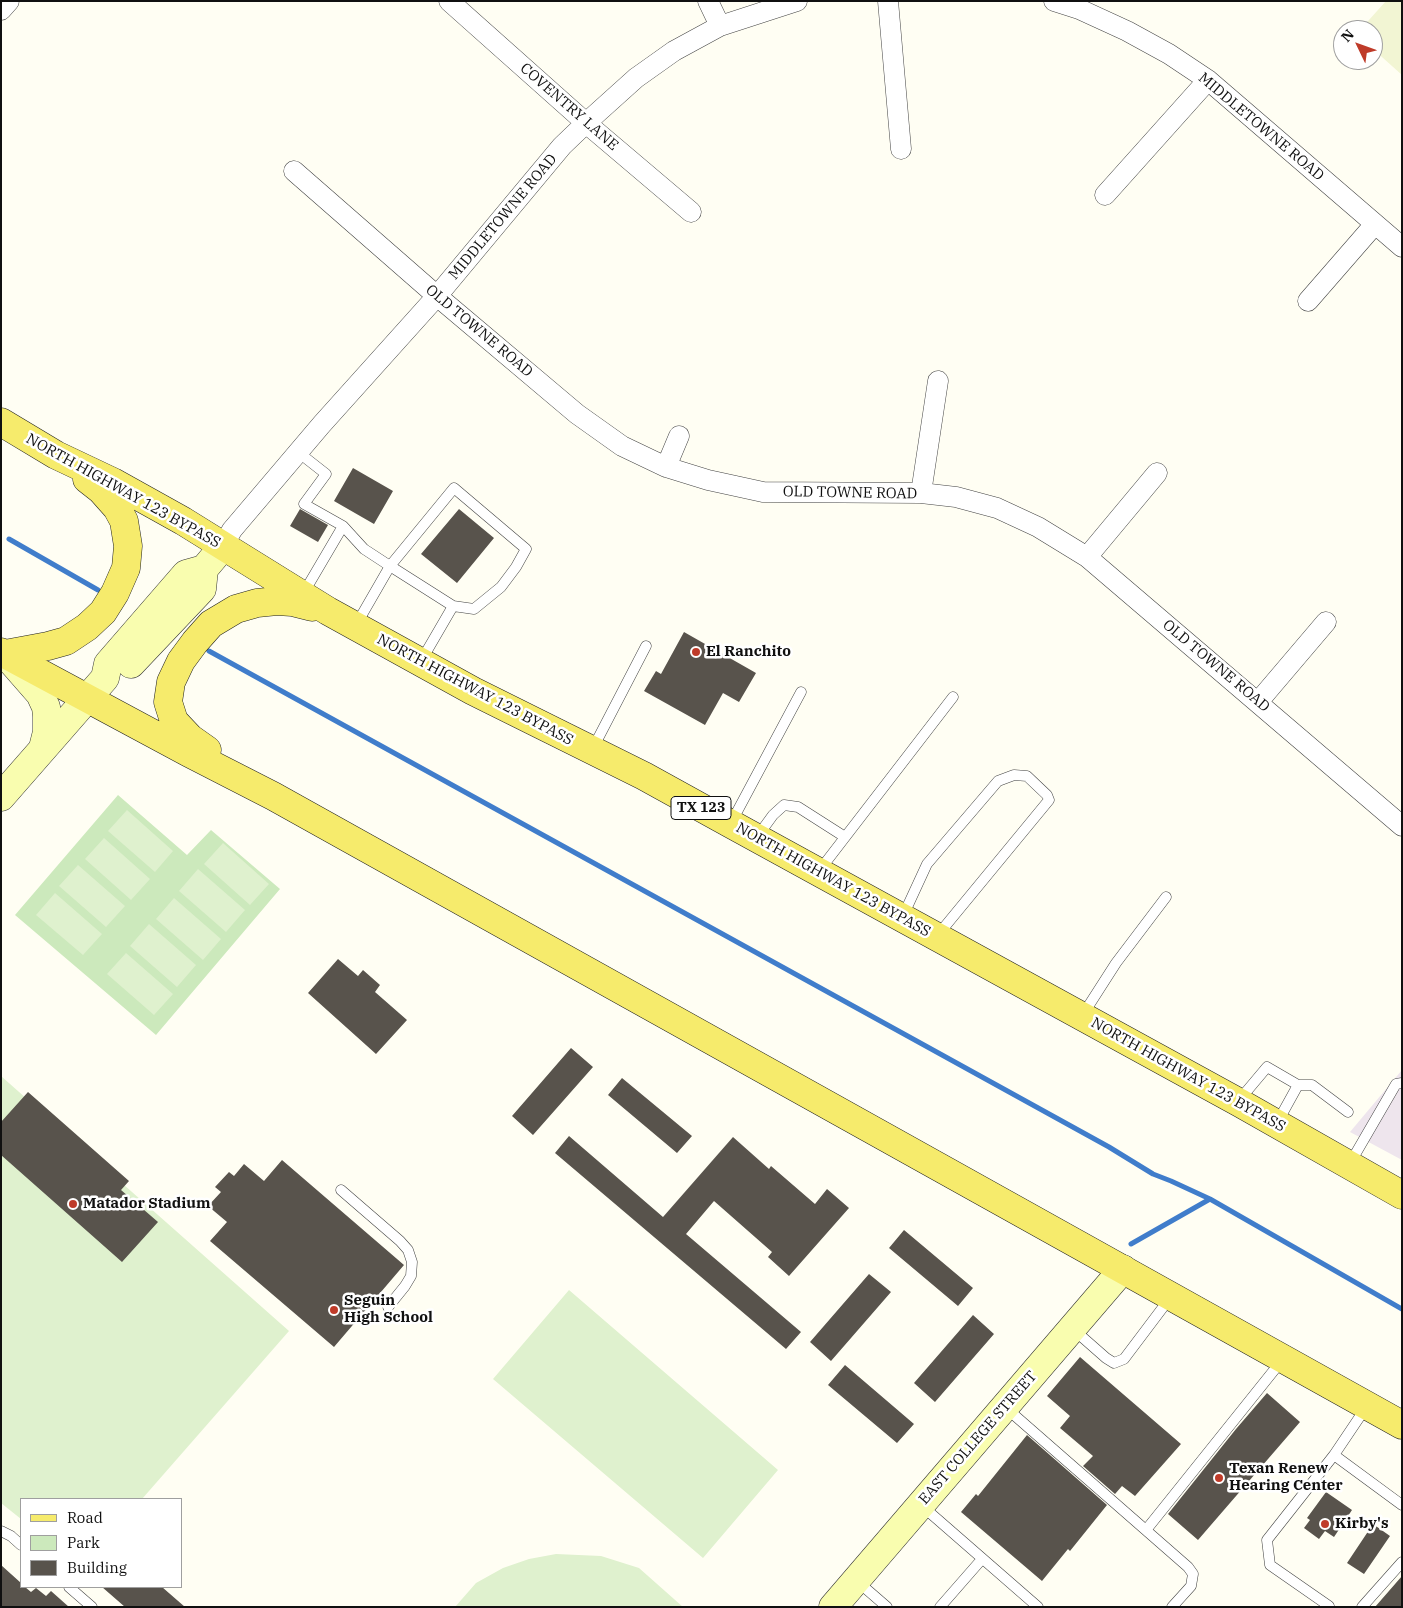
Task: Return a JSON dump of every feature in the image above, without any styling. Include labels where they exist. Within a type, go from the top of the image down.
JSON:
[{"type":"main road","name":"NORTH HIGHWAY 123 BYPASS","points":[[1,422],[56,455],[113,482],[183,521],[328,611],[420,662],[473,691],[644,776],[1402,1194]]},
{"type":"main road","points":[[3,653],[48,646],[66,641],[87,627],[103,612],[115,593],[126,568],[128,546],[124,521],[117,508],[101,490],[56,455]]},
{"type":"main road","points":[[273,796],[190,738],[174,721],[168,702],[171,682],[181,661],[194,642],[211,624],[236,609],[257,603],[278,601],[292,602],[328,611]]},
{"type":"main road","points":[[3,653],[273,796],[1402,1425]]},
{"type":"street","points":[[1,10],[8,1]]},
{"type":"street","name":"COVENTRY LANE","points":[[449,1],[586,123],[691,212]]},
{"type":"street","points":[[708,1],[720,26]]},
{"type":"street","name":"MIDDLETOWNE ROAD","points":[[223,546],[232,530],[298,452],[436,296],[562,146],[586,123],[644,73],[674,51],[720,26],[797,1]]},
{"type":"street","points":[[888,1],[900,149]]},
{"type":"street","name":"MIDDLETOWNE ROAD","points":[[1054,1],[1079,9],[1127,31],[1169,54],[1208,80],[1402,247]]},
{"type":"street","points":[[1105,195],[1208,80]]},
{"type":"street","name":"OLD TOWNE ROAD","points":[[294,171],[436,296],[578,414],[622,446],[666,467],[708,480],[763,492],[920,493],[956,498],[997,508],[1038,528],[1087,557],[1402,826]]},
{"type":"street","points":[[1308,301],[1375,224]]},
{"type":"street","points":[[920,493],[938,381]]},
{"type":"street","points":[[666,467],[679,436]]},
{"type":"street","points":[[1087,557],[1157,473]]},
{"type":"street","points":[[1,797],[105,678],[108,664],[186,574],[204,569],[223,546]]},
{"type":"street","points":[[1258,702],[1326,622]]},
{"type":"street","points":[[3,653],[40,694],[46,707],[47,732],[43,748]]},
{"type":"street","name":"EAST COLLEGE STREET","points":[[833,1607],[1123,1269]]},
{"type":"lane","points":[[298,452],[326,474],[304,504],[343,526],[364,549],[390,566],[452,606],[474,609],[502,587],[526,549],[454,488],[390,566],[356,626]]},
{"type":"lane","points":[[302,595],[343,526]]},
{"type":"lane","points":[[420,662],[452,606]]},
{"type":"lane","points":[[591,751],[646,646]]},
{"type":"lane","points":[[730,824],[801,692]]},
{"type":"lane","points":[[819,872],[953,696]]},
{"type":"lane","points":[[902,918],[927,864],[998,781],[1014,775],[1027,776],[1047,795],[1049,800],[937,937]]},
{"type":"lane","points":[[757,838],[773,815],[784,806],[798,808],[845,837]]},
{"type":"lane","points":[[1082,1017],[1116,962],[1166,897]]},
{"type":"lane","points":[[1240,1103],[1246,1092],[1267,1066],[1298,1084],[1312,1085],[1348,1112]]},
{"type":"lane","points":[[1349,1165],[1400,1082]]},
{"type":"lane","points":[[1276,1124],[1298,1084]]},
{"type":"lane","points":[[341,1190],[400,1240],[408,1250],[412,1262],[411,1276],[388,1307]]},
{"type":"lane","points":[[1072,1328],[1114,1363],[1124,1359],[1171,1296]]},
{"type":"lane","points":[[1146,1530],[1284,1358]]},
{"type":"lane","points":[[1329,1606],[1270,1565],[1267,1540],[1334,1455],[1368,1406]]},
{"type":"lane","points":[[1005,1407],[1188,1567],[1193,1574],[1191,1586],[1172,1607]]},
{"type":"lane","points":[[1334,1455],[1402,1505]]},
{"type":"lane","points":[[920,1505],[1038,1607]]},
{"type":"lane","points":[[1,1531],[11,1536],[20,1544]]},
{"type":"lane","points":[[940,1607],[982,1559]]},
{"type":"lane","points":[[1362,1607],[1402,1562]]},
{"type":"lane","points":[[856,1580],[887,1607]]},
{"type":"lane","points":[[70,1588],[92,1607]]},
{"type":"shaded area","points":[[1402,1070],[1402,1160],[1350,1132]]},
{"type":"green space","points":[[1386,1],[1402,1],[1402,75],[1383,58],[1383,20],[1369,20]]},
{"type":"green space","points":[[118,795],[187,855],[211,830],[280,889],[156,1035],[15,915]]},
{"type":"green space","points":[[127,810],[173,851],[155,872],[108,831]]},
{"type":"green space","points":[[104,838],[150,879],[131,900],[85,859]]},
{"type":"green space","points":[[223,843],[269,884],[250,905],[204,864]]},
{"type":"green space","points":[[78,865],[125,906],[106,927],[59,886]]},
{"type":"green space","points":[[198,869],[245,910],[226,932],[179,891]]},
{"type":"green space","points":[[55,893],[102,934],[83,955],[36,915]]},
{"type":"green space","points":[[174,898],[221,939],[203,960],[156,919]]},
{"type":"green space","points":[[149,924],[196,965],[177,987],[130,946]]},
{"type":"green space","points":[[126,953],[173,994],[154,1015],[107,974]]},
{"type":"green space","name":"Matador Stadium","points":[[1,1076],[289,1331],[143,1498],[20,1498],[20,1518],[1,1503]]},
{"type":"green space","points":[[569,1290],[778,1470],[703,1558],[493,1379]]},
{"type":"green space","points":[[556,1554],[601,1556],[639,1568],[683,1607],[455,1607],[476,1583],[503,1568],[529,1559]]},
{"type":"building","points":[[353,468],[393,491],[374,524],[334,501]]},
{"type":"building","points":[[300,509],[328,525],[318,542],[290,526]]},
{"type":"building","points":[[459,509],[494,538],[457,583],[421,554]]},
{"type":"building","name":"El Ranchito","points":[[684,632],[756,673],[739,702],[723,693],[705,725],[644,691],[656,671],[661,674]]},
{"type":"building","points":[[338,959],[358,976],[363,970],[380,985],[375,992],[407,1020],[376,1054],[308,993]]},
{"type":"building","points":[[571,1048],[593,1067],[533,1135],[512,1116]]},
{"type":"building","points":[[622,1078],[692,1136],[677,1153],[608,1095]]},
{"type":"building","points":[[28,1092],[129,1181],[121,1190],[158,1222],[122,1262],[1,1155],[1,1122]]},
{"type":"building","points":[[569,1136],[663,1217],[733,1137],[769,1169],[771,1166],[815,1204],[827,1189],[849,1208],[789,1276],[768,1257],[772,1252],[714,1201],[686,1234],[801,1332],[786,1349],[555,1153]]},
{"type":"building","points":[[282,1160],[404,1265],[334,1347],[210,1241],[227,1222],[208,1206],[221,1192],[215,1187],[229,1172],[234,1176],[244,1164],[264,1181]]},
{"type":"building","points":[[904,1230],[973,1288],[958,1306],[889,1248]]},
{"type":"building","points":[[869,1274],[891,1292],[831,1361],[810,1342]]},
{"type":"building","points":[[973,1315],[994,1334],[935,1402],[914,1383]]},
{"type":"building","points":[[1080,1357],[1181,1444],[1135,1496],[1122,1486],[1115,1494],[1083,1466],[1093,1456],[1060,1428],[1070,1416],[1047,1396]]},
{"type":"building","points":[[845,1365],[914,1424],[897,1443],[828,1385]]},
{"type":"building","points":[[1267,1393],[1300,1422],[1198,1540],[1168,1514]]},
{"type":"building","points":[[1027,1435],[1107,1505],[1070,1551],[1068,1549],[1042,1581],[961,1512],[976,1494],[978,1496]]},
{"type":"building","name":"Kirby's","points":[[1326,1492],[1352,1510],[1334,1537],[1325,1531],[1319,1539],[1304,1528],[1310,1520],[1307,1518]]},
{"type":"building","points":[[1373,1524],[1390,1536],[1364,1574],[1347,1563]]},
{"type":"building","points":[[1,1565],[20,1582],[20,1588],[26,1588],[31,1592],[36,1588],[46,1596],[51,1591],[69,1607],[1,1607]]},
{"type":"building","points":[[1402,1576],[1402,1607],[1375,1607]]},
{"type":"building","points":[[103,1588],[163,1588],[185,1607],[125,1607]]},
{"type":"waterway","points":[[9,539],[98,590]]},
{"type":"waterway","points":[[209,651],[1109,1147],[1153,1174],[1210,1199],[1402,1309]]},
{"type":"waterway","points":[[1131,1244],[1210,1199]]},
{"type":"place","name":"El Ranchito","points":[[696,652]]},
{"type":"place","name":"Matador Stadium","points":[[73,1204]]},
{"type":"place","name":"Seguin High School","points":[[334,1310]]},
{"type":"place","name":"Texan Renew Hearing Center","points":[[1219,1478]]},
{"type":"place","name":"Kirby's","points":[[1325,1524]]}]
